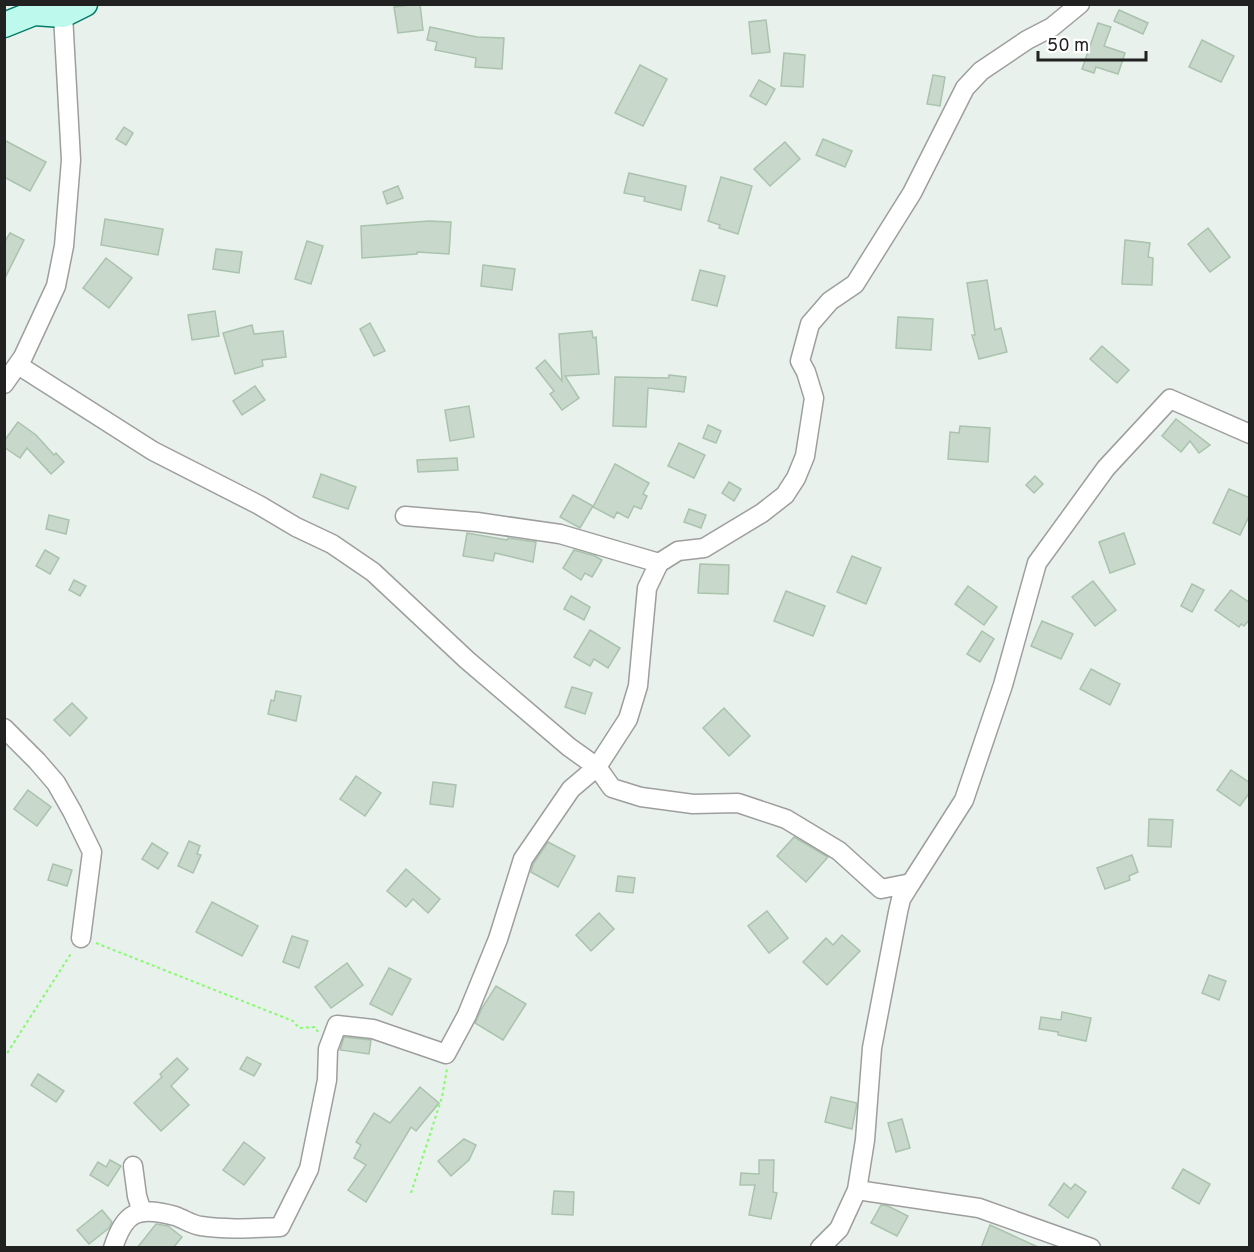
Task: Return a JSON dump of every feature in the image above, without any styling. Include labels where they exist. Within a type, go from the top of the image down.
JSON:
[{"type":"main road","points":[[4,25],[34,13],[85,4]]},
{"type":"street","points":[[113,1248],[122,1224],[133,1214],[142,1212],[175,1216],[198,1226],[238,1229],[280,1227],[309,1169],[327,1080],[328,1049],[337,1025],[373,1029],[446,1054],[467,1015],[498,939],[523,859],[571,789],[597,767],[628,719],[638,686],[646,588],[659,563],[678,551],[704,548],[762,513],[785,495],[796,478],[805,456],[814,398],[800,361],[810,324],[830,301],[855,284],[912,193],[965,88],[981,71],[1027,40],[1052,27],[1080,4]]},
{"type":"street","points":[[4,384],[18,365],[56,286],[64,246],[71,160],[61,10]]},
{"type":"street","points":[[18,365],[153,451],[332,544],[373,572],[467,660],[569,747],[597,767],[612,788],[641,796],[693,804],[738,803],[786,819],[840,851],[881,889],[911,883]]},
{"type":"street","points":[[820,1248],[839,1229],[857,1190],[865,1140],[872,1048],[901,899],[964,800],[1003,685],[1037,563],[1106,468],[1170,399],[1250,434]]},
{"type":"street","points":[[405,516],[477,522],[560,534],[659,563]]},
{"type":"street","points":[[4,728],[56,783],[92,852],[81,938]]},
{"type":"street","points":[[133,1166],[137,1196],[142,1212]]},
{"type":"street","points":[[857,1190],[979,1208],[1091,1248]]},
{"type":"street","points":[[839,1229],[844,1248]]},
{"type":"path","points":[[4,1058],[81,938],[293,1022],[299,1028],[315,1027],[328,1049]]},
{"type":"path","points":[[411,1192],[442,1096],[447,1068],[446,1054]]},
{"type":"building","points":[[420,4],[423,30],[398,33],[394,7]]},
{"type":"building","points":[[1119,10],[1148,23],[1143,34],[1114,21]]},
{"type":"building","points":[[766,20],[770,52],[752,54],[749,22]]},
{"type":"building","points":[[1098,23],[1111,27],[1104,46],[1125,53],[1118,74],[1096,67],[1094,73],[1082,69]]},
{"type":"building","points":[[430,27],[477,37],[504,38],[502,69],[475,67],[476,58],[435,50],[437,42],[427,40]]},
{"type":"building","points":[[1202,40],[1234,56],[1221,82],[1189,67]]},
{"type":"building","points":[[784,53],[805,55],[803,87],[781,86]]},
{"type":"building","points":[[640,65],[667,79],[643,126],[615,113]]},
{"type":"building","points":[[933,75],[945,77],[940,106],[927,104]]},
{"type":"building","points":[[759,80],[775,89],[766,105],[750,96]]},
{"type":"building","points":[[124,127],[133,133],[126,145],[116,139]]},
{"type":"building","points":[[823,139],[852,151],[845,167],[816,155]]},
{"type":"building","points":[[4,140],[46,162],[30,191],[4,177]]},
{"type":"building","points":[[785,142],[800,159],[770,186],[754,169]]},
{"type":"building","points":[[629,173],[686,186],[681,210],[644,201],[645,197],[624,193]]},
{"type":"building","points":[[721,177],[752,186],[738,234],[719,228],[720,225],[708,221]]},
{"type":"building","points":[[398,186],[403,198],[387,204],[383,192]]},
{"type":"building","points":[[105,219],[163,229],[158,255],[101,245]]},
{"type":"building","points":[[429,221],[451,222],[449,254],[417,252],[417,254],[362,258],[361,226]]},
{"type":"building","points":[[1208,228],[1230,257],[1210,272],[1188,244]]},
{"type":"building","points":[[10,233],[24,240],[4,280],[4,243]]},
{"type":"building","points":[[1125,240],[1150,243],[1148,257],[1153,258],[1152,285],[1122,284]]},
{"type":"building","points":[[307,241],[323,246],[311,284],[295,279]]},
{"type":"building","points":[[216,249],[242,252],[239,273],[213,269]]},
{"type":"building","points":[[106,258],[132,278],[109,308],[83,288]]},
{"type":"building","points":[[483,265],[515,269],[512,290],[481,286]]},
{"type":"building","points":[[700,270],[725,276],[717,306],[692,300]]},
{"type":"building","points":[[987,280],[995,330],[1001,328],[1007,352],[979,359],[972,335],[975,335],[967,283]]},
{"type":"building","points":[[215,311],[219,336],[192,340],[188,315]]},
{"type":"building","points":[[898,317],[933,319],[931,350],[896,348]]},
{"type":"building","points":[[370,323],[385,351],[374,356],[360,329]]},
{"type":"building","points":[[252,325],[254,334],[283,331],[286,357],[262,360],[263,366],[235,374],[223,333]]},
{"type":"building","points":[[592,331],[593,338],[596,337],[599,374],[565,376],[579,398],[562,410],[550,394],[554,391],[536,368],[545,360],[562,381],[559,334]]},
{"type":"building","points":[[1102,346],[1129,370],[1117,383],[1090,359]]},
{"type":"building","points":[[669,375],[686,377],[684,392],[648,388],[646,427],[613,426],[615,377],[669,378]]},
{"type":"building","points":[[255,386],[265,400],[242,415],[233,401]]},
{"type":"building","points":[[469,406],[474,437],[450,441],[445,410]]},
{"type":"building","points":[[1176,419],[1210,445],[1199,453],[1190,441],[1181,452],[1162,436]]},
{"type":"building","points":[[18,422],[36,435],[54,455],[56,453],[64,462],[51,474],[27,448],[20,458],[4,447],[4,441]]},
{"type":"building","points":[[708,425],[721,431],[716,443],[703,438]]},
{"type":"building","points":[[960,426],[990,428],[988,462],[948,459],[950,432],[959,433]]},
{"type":"building","points":[[679,443],[705,455],[694,478],[668,466]]},
{"type":"building","points":[[457,458],[458,470],[418,472],[417,460]]},
{"type":"building","points":[[615,464],[649,483],[643,494],[647,496],[641,509],[634,506],[628,518],[617,512],[614,518],[593,507]]},
{"type":"building","points":[[321,474],[356,487],[348,509],[313,497]]},
{"type":"building","points":[[1035,476],[1043,484],[1034,493],[1026,485]]},
{"type":"building","points":[[729,482],[741,489],[734,501],[722,493]]},
{"type":"building","points":[[1229,489],[1250,498],[1250,514],[1240,535],[1213,523]]},
{"type":"building","points":[[573,495],[593,506],[580,528],[560,517]]},
{"type":"building","points":[[689,509],[706,515],[701,528],[684,522]]},
{"type":"building","points":[[49,515],[69,520],[66,534],[46,529]]},
{"type":"building","points":[[467,533],[536,542],[533,562],[495,553],[493,561],[463,556]]},
{"type":"building","points":[[1124,533],[1135,564],[1110,573],[1099,542]]},
{"type":"building","points":[[45,550],[59,558],[50,574],[36,566]]},
{"type":"building","points":[[574,550],[602,560],[592,577],[585,573],[581,580],[563,568]]},
{"type":"building","points":[[852,556],[881,568],[866,604],[837,592]]},
{"type":"building","points":[[700,564],[729,565],[728,594],[698,593]]},
{"type":"building","points":[[74,580],[86,586],[80,596],[69,590]]},
{"type":"building","points":[[1093,581],[1116,610],[1095,626],[1072,597]]},
{"type":"building","points":[[1192,584],[1204,590],[1192,612],[1181,606]]},
{"type":"building","points":[[968,586],[997,607],[984,625],[955,604]]},
{"type":"building","points":[[1231,590],[1250,603],[1250,619],[1244,626],[1241,624],[1239,627],[1215,610]]},
{"type":"building","points":[[786,591],[825,606],[813,636],[774,621]]},
{"type":"building","points":[[571,596],[590,607],[584,620],[564,609]]},
{"type":"building","points":[[1042,621],[1073,634],[1061,659],[1031,646]]},
{"type":"building","points":[[590,630],[620,648],[608,668],[594,659],[590,666],[574,657]]},
{"type":"building","points":[[982,631],[994,639],[980,662],[967,654]]},
{"type":"building","points":[[1091,669],[1120,684],[1110,705],[1080,689]]},
{"type":"building","points":[[572,687],[592,693],[585,714],[565,707]]},
{"type":"building","points":[[276,691],[301,696],[296,721],[268,714]]},
{"type":"building","points":[[72,703],[87,718],[70,736],[54,720]]},
{"type":"building","points":[[724,708],[750,736],[729,756],[703,728]]},
{"type":"building","points":[[1231,770],[1250,783],[1250,792],[1240,806],[1217,790]]},
{"type":"building","points":[[356,776],[381,793],[365,816],[340,799]]},
{"type":"building","points":[[433,782],[456,785],[453,807],[430,804]]},
{"type":"building","points":[[28,790],[51,807],[37,826],[14,809]]},
{"type":"building","points":[[1149,819],[1173,820],[1171,847],[1148,846]]},
{"type":"building","points":[[794,837],[828,857],[806,882],[777,856]]},
{"type":"building","points":[[189,841],[200,846],[197,854],[201,855],[193,873],[178,866]]},
{"type":"building","points":[[548,842],[575,856],[558,887],[531,872],[533,864]]},
{"type":"building","points":[[152,843],[168,853],[158,869],[142,859]]},
{"type":"building","points":[[1132,855],[1138,872],[1129,876],[1130,880],[1105,889],[1097,868]]},
{"type":"building","points":[[53,864],[72,870],[67,886],[48,880]]},
{"type":"building","points":[[406,869],[440,899],[428,913],[413,899],[406,907],[387,891]]},
{"type":"building","points":[[618,876],[635,878],[633,893],[616,891]]},
{"type":"building","points":[[212,902],[258,926],[242,956],[196,932]]},
{"type":"building","points":[[767,911],[788,938],[769,953],[748,926]]},
{"type":"building","points":[[599,913],[614,929],[591,951],[576,935]]},
{"type":"building","points":[[842,935],[860,951],[827,985],[803,962],[826,938],[833,945]]},
{"type":"building","points":[[292,936],[308,941],[299,968],[283,962]]},
{"type":"building","points":[[347,963],[363,985],[331,1008],[315,987]]},
{"type":"building","points":[[389,968],[411,979],[392,1015],[370,1004]]},
{"type":"building","points":[[1209,975],[1226,981],[1219,1000],[1202,993]]},
{"type":"building","points":[[496,986],[526,1004],[503,1040],[475,1023]]},
{"type":"building","points":[[1062,1012],[1091,1018],[1086,1041],[1039,1029],[1041,1017],[1061,1020]]},
{"type":"building","points":[[344,1037],[371,1040],[369,1054],[340,1050]]},
{"type":"building","points":[[247,1057],[261,1064],[254,1076],[240,1069]]},
{"type":"building","points":[[177,1058],[188,1069],[171,1086],[189,1105],[161,1131],[134,1103],[162,1077],[160,1074]]},
{"type":"building","points":[[38,1074],[64,1091],[56,1102],[31,1085]]},
{"type":"building","points":[[420,1087],[439,1103],[416,1131],[411,1127],[366,1202],[348,1190],[366,1165],[354,1158],[361,1145],[356,1142],[374,1113],[390,1123]]},
{"type":"building","points":[[831,1097],[857,1103],[852,1129],[825,1122]]},
{"type":"building","points":[[902,1119],[910,1148],[896,1152],[888,1123]]},
{"type":"building","points":[[464,1139],[476,1145],[469,1160],[451,1176],[438,1161]]},
{"type":"building","points":[[244,1142],[265,1158],[244,1185],[223,1170]]},
{"type":"building","points":[[110,1160],[121,1166],[108,1186],[90,1175],[98,1162],[106,1167]]},
{"type":"building","points":[[759,1160],[774,1160],[773,1192],[777,1193],[771,1219],[749,1215],[755,1185],[740,1185],[741,1173],[759,1174]]},
{"type":"building","points":[[1183,1169],[1210,1184],[1199,1204],[1172,1188]]},
{"type":"building","points":[[1064,1183],[1071,1189],[1075,1184],[1086,1192],[1068,1218],[1049,1205]]},
{"type":"building","points":[[554,1191],[574,1192],[573,1215],[552,1214]]},
{"type":"building","points":[[881,1205],[908,1216],[897,1236],[871,1223]]},
{"type":"building","points":[[102,1210],[112,1222],[109,1228],[89,1244],[77,1230]]},
{"type":"building","points":[[156,1224],[168,1226],[182,1237],[173,1248],[137,1248]]},
{"type":"building","points":[[990,1225],[1040,1248],[981,1248]]}]
